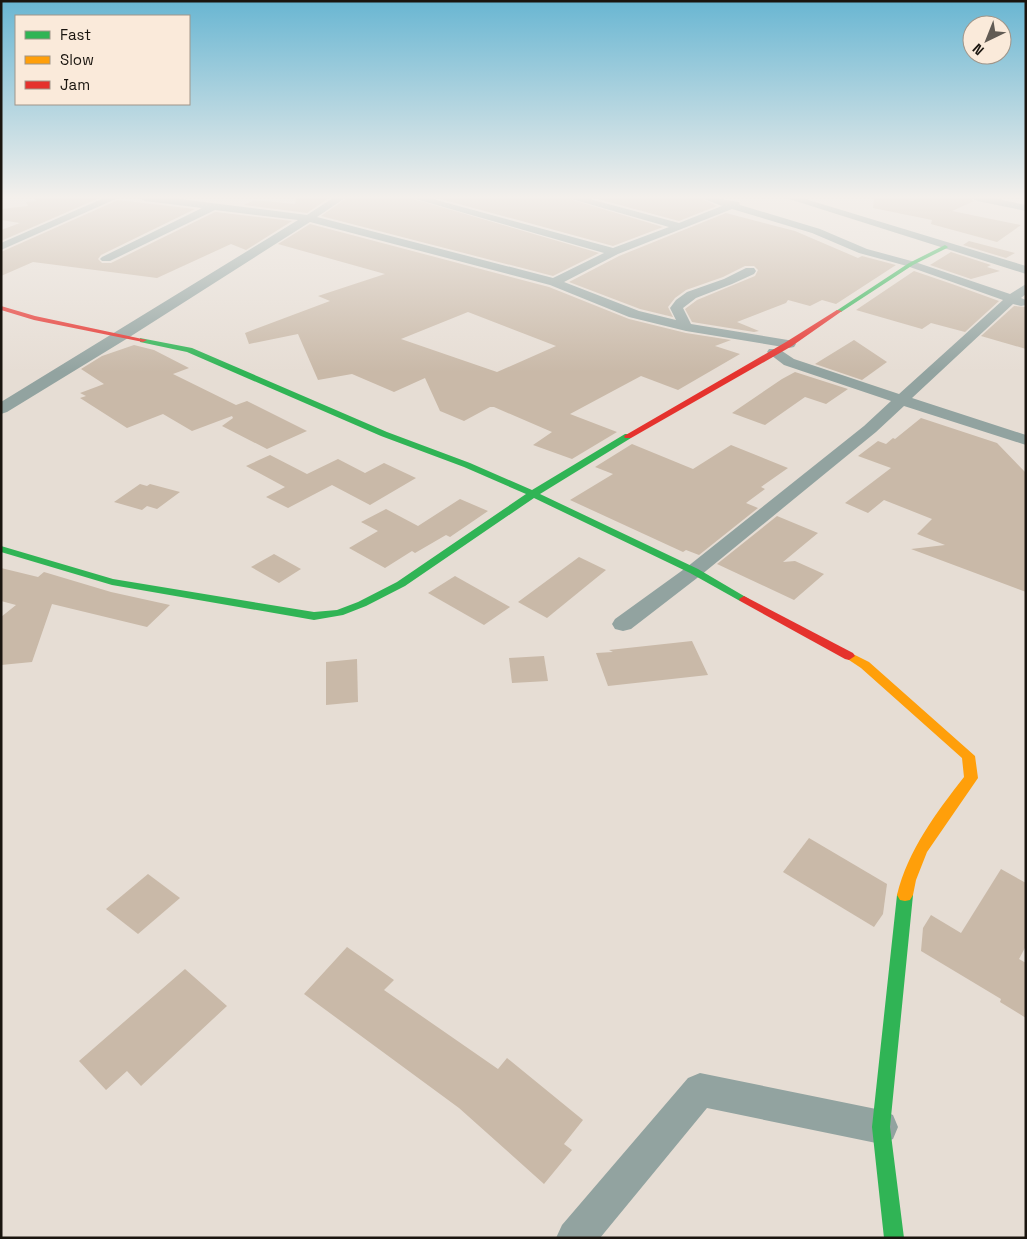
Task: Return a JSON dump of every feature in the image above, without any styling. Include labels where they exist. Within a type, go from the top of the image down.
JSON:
[{"type":"street","points":[[106,259],[112,256]]},
{"type":"street","points":[[1,409],[249,256]]},
{"type":"street","points":[[454,256],[554,282],[634,314],[686,327],[789,344]]},
{"type":"street","points":[[554,282],[606,256]]},
{"type":"street","points":[[883,256],[1018,301]]},
{"type":"street","points":[[1,549],[112,582],[314,616],[339,613],[362,604],[401,584],[533,494],[656,419],[789,344],[911,264],[927,256]]},
{"type":"street","points":[[976,256],[1026,270]]},
{"type":"street","points":[[686,327],[676,308],[681,301],[694,293],[726,283],[750,271]]},
{"type":"street","points":[[623,624],[694,571],[870,429],[1018,301],[1026,288]]},
{"type":"street","points":[[1,308],[34,318],[189,350],[384,434],[467,465],[533,494],[694,571],[865,665],[968,756],[971,778],[935,824],[907,882],[881,1126],[894,1238]]},
{"type":"street","points":[[774,352],[789,362],[1026,440]]},
{"type":"street","points":[[575,1238],[700,1090],[881,1126]]},
{"type":"building","points":[[1,256],[100,256],[98,259],[102,263],[111,263],[126,256],[205,256],[157,278],[33,262],[1,276]]},
{"type":"building","points":[[320,256],[431,256],[549,287],[629,319],[686,333],[731,340],[715,346],[740,354],[678,390],[641,376],[570,414],[617,432],[572,459],[533,445],[552,432],[494,407],[490,407],[464,421],[440,411],[425,378],[394,392],[352,374],[318,380],[298,334],[249,344],[245,333],[330,301],[318,296],[385,274]],"holes":[[[468,312],[556,346],[497,372],[401,339]]]},
{"type":"building","points":[[475,256],[593,256],[553,276]]},
{"type":"building","points":[[619,256],[853,256],[858,258],[862,256],[896,265],[836,304],[822,300],[810,306],[788,300],[786,303],[737,322],[759,331],[754,332],[692,322],[685,309],[697,300],[755,276],[758,270],[754,266],[745,266],[723,277],[686,290],[675,298],[668,307],[673,317],[640,309],[569,282]]},
{"type":"building","points":[[945,256],[963,256],[991,265],[987,267],[1000,271],[971,279],[930,265]]},
{"type":"building","points":[[914,271],[999,301],[965,332],[931,323],[922,329],[856,310]]},
{"type":"building","points":[[1014,306],[1026,307],[1026,349],[981,336]]},
{"type":"building","points":[[854,340],[887,362],[862,380],[815,364]]},
{"type":"building","points":[[134,345],[154,350],[189,368],[173,374],[236,405],[247,401],[307,431],[267,449],[222,426],[233,418],[232,416],[192,431],[163,414],[127,428],[80,398],[86,396],[80,393],[104,384],[81,369],[102,356]]},
{"type":"building","points":[[795,372],[848,389],[826,404],[805,397],[765,425],[732,413],[782,379]]},
{"type":"building","points":[[921,418],[997,443],[1026,473],[1026,592],[911,549],[945,545],[917,534],[932,519],[884,500],[868,513],[845,503],[891,468],[858,456],[878,441],[886,444],[893,438],[895,439]]},
{"type":"building","points":[[632,444],[693,469],[731,445],[788,468],[761,487],[765,489],[746,503],[758,508],[699,555],[686,550],[683,552],[570,500],[613,474],[595,467]]},
{"type":"building","points":[[270,455],[307,474],[338,459],[365,473],[384,463],[416,478],[370,505],[332,485],[288,508],[266,497],[285,487],[246,466]]},
{"type":"building","points":[[140,484],[147,486],[150,484],[180,492],[157,509],[147,506],[142,510],[114,502]]},
{"type":"building","points":[[460,499],[488,511],[450,537],[446,535],[415,553],[412,551],[385,568],[349,548],[378,531],[361,522],[386,509],[418,526]]},
{"type":"building","points":[[777,516],[818,533],[783,562],[795,561],[824,574],[794,600],[717,564]]},
{"type":"building","points":[[274,554],[301,569],[279,583],[251,567]]},
{"type":"building","points":[[579,557],[606,570],[547,618],[518,602]]},
{"type":"building","points":[[1,568],[38,577],[44,572],[111,592],[170,605],[147,627],[52,604],[32,662],[1,665],[1,617],[16,605],[1,601]]},
{"type":"building","points":[[455,576],[510,607],[484,625],[428,593]]},
{"type":"building","points":[[692,641],[708,675],[608,686],[596,653],[613,652],[609,650]]},
{"type":"building","points":[[544,656],[548,681],[512,683],[509,658]]},
{"type":"building","points":[[357,659],[358,702],[326,705],[326,662]]},
{"type":"building","points":[[809,838],[887,884],[883,914],[874,927],[783,872]]},
{"type":"building","points":[[1001,869],[1026,883],[1026,946],[1019,959],[1026,963],[1026,1018],[1000,1002],[1001,999],[921,951],[923,928],[931,915],[961,933]]},
{"type":"building","points":[[148,874],[180,898],[138,934],[106,909]]},
{"type":"building","points":[[347,947],[394,980],[384,990],[498,1069],[507,1058],[583,1120],[564,1144],[572,1150],[544,1184],[459,1108],[304,994]]},
{"type":"building","points":[[185,969],[227,1006],[141,1086],[127,1071],[106,1090],[79,1061]]},
{"type":"traffic: fast","points":[[839,311],[911,264],[927,256]]},
{"type":"traffic: fast","points":[[143,340],[189,350],[384,434],[467,465],[533,494],[694,571],[744,599]]},
{"type":"traffic: fast","points":[[1,549],[112,582],[314,616],[339,613],[362,604],[401,584],[533,494],[628,436]]},
{"type":"traffic: fast","points":[[894,1238],[881,1127],[905,895]]},
{"type":"traffic: slow","points":[[849,656],[865,665],[968,756],[971,778],[922,849],[908,880],[905,895]]},
{"type":"traffic: jam","points":[[1,308],[34,318],[143,340]]},
{"type":"traffic: jam","points":[[628,436],[789,344],[839,311]]},
{"type":"traffic: jam","points":[[744,599],[849,656]]}]
